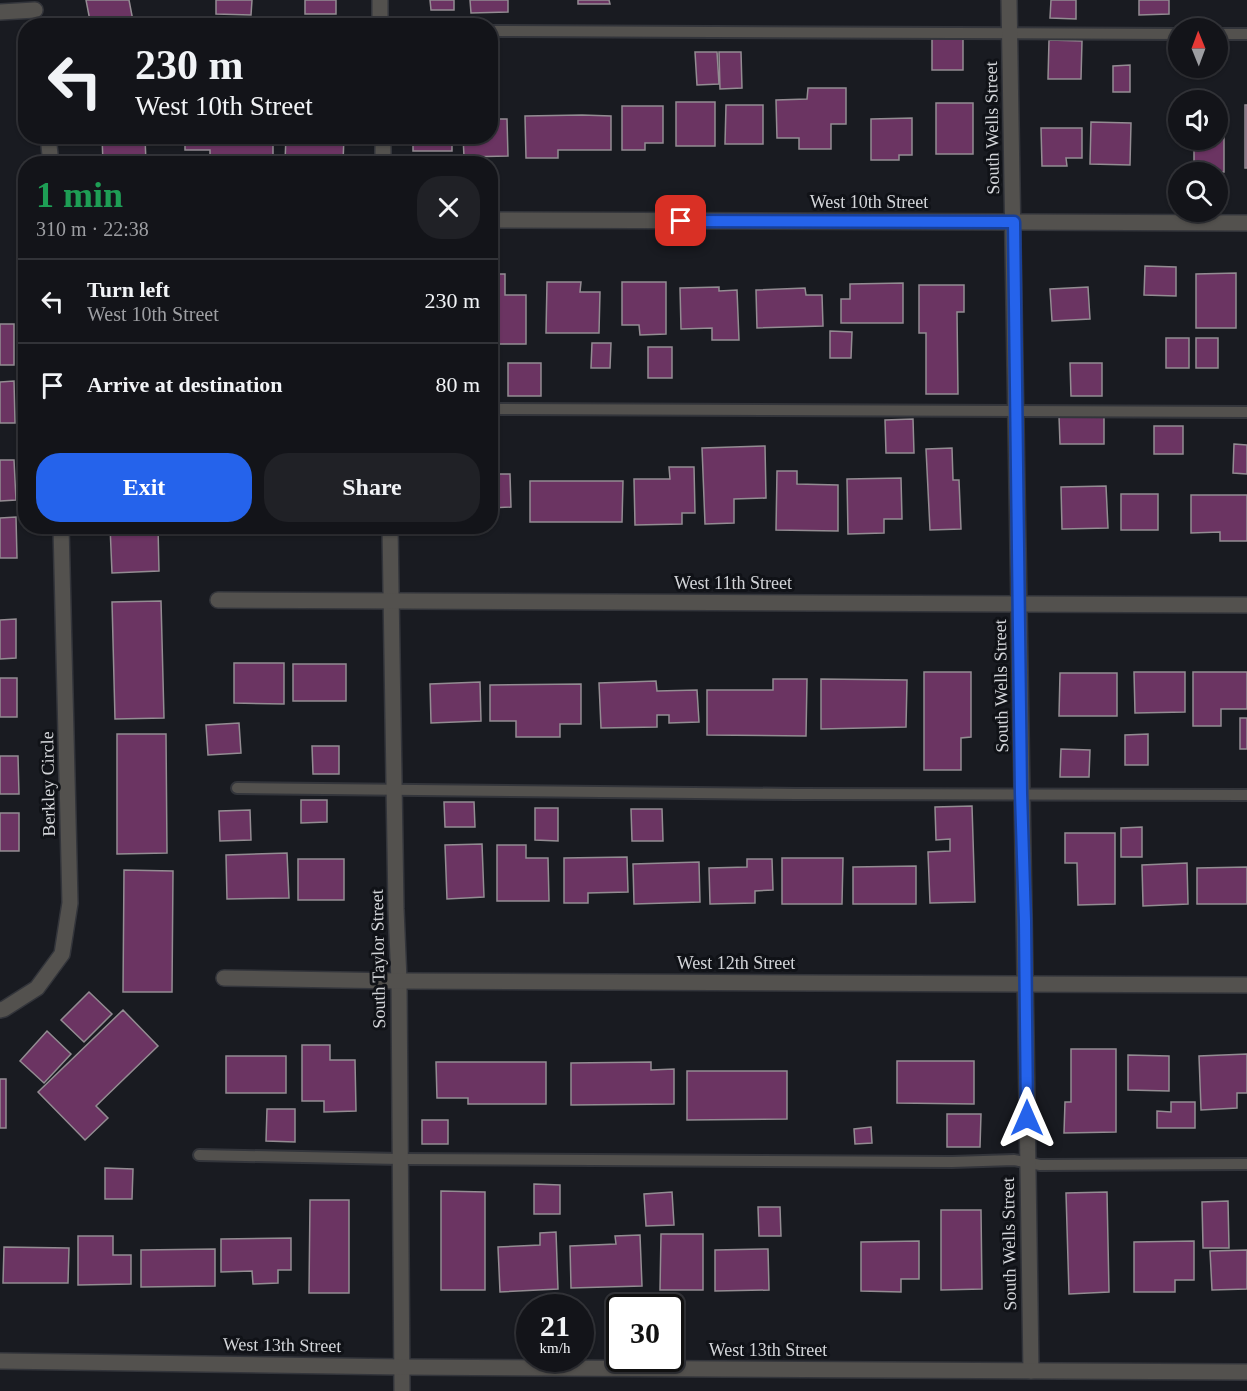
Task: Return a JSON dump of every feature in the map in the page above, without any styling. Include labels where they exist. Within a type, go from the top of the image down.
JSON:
[{"type":"street","points":[[380,0],[380,18]]},
{"type":"street","name":"South Wells Street","points":[[1009,0],[1018,410],[1021,793],[1031,1371]]},
{"type":"street","points":[[0,12],[34,5]]},
{"type":"street","name":"West 10th Street","points":[[498,220],[1247,223]]},
{"type":"street","name":"Berkley Circle","points":[[0,1010],[37,988],[62,954],[70,903],[61,534]]},
{"type":"street","name":"South Taylor Street","points":[[390,534],[393,789],[399,981],[402,1391]]},
{"type":"street","name":"West 11th Street","points":[[218,600],[1247,605]]},
{"type":"street","name":"West 12th Street","points":[[224,978],[399,981],[1247,985]]},
{"type":"street","name":"West 13th Street","points":[[0,1360],[402,1366],[1247,1372]]},
{"type":"lane","points":[[498,31],[1168,34]]},
{"type":"lane","points":[[1228,34],[1247,34]]},
{"type":"lane","points":[[498,409],[1247,411]]},
{"type":"lane","points":[[237,788],[785,794],[1247,795]]},
{"type":"lane","points":[[199,1155],[400,1159],[939,1162],[1014,1160],[1040,1165],[1247,1164]]},
{"type":"building","points":[[86,0],[129,0],[132,18],[89,18]]},
{"type":"building","points":[[216,0],[252,0],[251,15],[216,14]]},
{"type":"building","points":[[305,0],[336,0],[336,14],[305,14]]},
{"type":"building","points":[[430,0],[454,0],[454,10],[431,10]]},
{"type":"building","points":[[470,0],[508,0],[508,12],[471,13]]},
{"type":"building","points":[[578,0],[609,0],[610,4],[578,4]]},
{"type":"building","points":[[1051,0],[1076,0],[1076,19],[1050,18]]},
{"type":"building","points":[[1139,0],[1169,0],[1169,14],[1139,15]]},
{"type":"building","points":[[932,38],[963,38],[963,70],[932,70]]},
{"type":"building","points":[[1049,40],[1082,41],[1081,79],[1048,79]]},
{"type":"building","points":[[695,52],[717,52],[719,84],[697,85]]},
{"type":"building","points":[[719,52],[741,52],[742,88],[720,89]]},
{"type":"building","points":[[1130,65],[1130,92],[1113,92],[1113,66]]},
{"type":"building","points":[[808,88],[846,88],[846,124],[831,124],[831,149],[799,149],[799,138],[777,138],[776,100],[807,99]]},
{"type":"building","points":[[676,102],[715,102],[715,146],[676,146]]},
{"type":"building","points":[[936,103],[973,103],[973,154],[936,154]]},
{"type":"building","points":[[726,105],[763,105],[763,144],[725,144]]},
{"type":"building","points":[[1245,105],[1247,105],[1247,168],[1245,168]]},
{"type":"building","points":[[622,106],[663,106],[663,143],[645,143],[645,150],[622,150]]},
{"type":"building","points":[[525,116],[611,116],[611,150],[558,150],[558,158],[526,158]]},
{"type":"building","points":[[912,118],[912,155],[899,155],[899,160],[871,160],[871,119]]},
{"type":"building","points":[[498,119],[507,119],[508,156],[464,156],[463,144],[498,144]]},
{"type":"building","points":[[1091,122],[1131,123],[1130,165],[1090,164]]},
{"type":"building","points":[[1041,128],[1082,128],[1082,158],[1066,158],[1067,166],[1042,166]]},
{"type":"building","points":[[102,144],[145,144],[146,156],[103,156]]},
{"type":"building","points":[[185,144],[273,144],[273,156],[210,156],[210,150],[185,150]]},
{"type":"building","points":[[286,144],[344,144],[343,156],[285,156]]},
{"type":"building","points":[[413,144],[452,144],[452,151],[413,151]]},
{"type":"building","points":[[1194,150],[1224,150],[1224,162],[1194,162]]},
{"type":"building","points":[[1145,266],[1176,267],[1176,296],[1144,295]]},
{"type":"building","points":[[1236,273],[1236,328],[1196,328],[1196,274]]},
{"type":"building","points":[[498,274],[505,274],[505,295],[526,295],[526,344],[499,344]]},
{"type":"building","points":[[547,282],[581,282],[580,292],[600,292],[599,333],[546,333]]},
{"type":"building","points":[[622,282],[666,282],[666,334],[640,335],[639,325],[622,325]]},
{"type":"building","points":[[903,283],[903,323],[841,323],[841,299],[850,299],[850,284]]},
{"type":"building","points":[[919,285],[964,285],[964,312],[957,312],[958,394],[926,394],[926,333],[919,333]]},
{"type":"building","points":[[719,287],[719,291],[737,290],[739,340],[712,340],[712,328],[681,329],[680,288]]},
{"type":"building","points":[[1088,287],[1090,319],[1052,321],[1050,289]]},
{"type":"building","points":[[805,288],[806,295],[822,295],[823,326],[757,328],[756,290]]},
{"type":"building","points":[[0,324],[14,324],[14,365],[0,365]]},
{"type":"building","points":[[830,331],[852,332],[851,358],[830,358]]},
{"type":"building","points":[[1166,338],[1189,338],[1189,368],[1166,368]]},
{"type":"building","points":[[1196,338],[1218,338],[1218,368],[1196,368]]},
{"type":"building","points":[[592,343],[611,343],[610,368],[591,368]]},
{"type":"building","points":[[648,347],[672,347],[672,378],[648,378]]},
{"type":"building","points":[[508,363],[541,363],[541,396],[508,396]]},
{"type":"building","points":[[1070,363],[1102,363],[1102,396],[1071,396]]},
{"type":"building","points":[[14,381],[15,423],[0,423],[0,382]]},
{"type":"building","points":[[1059,416],[1104,416],[1104,444],[1060,444]]},
{"type":"building","points":[[913,419],[914,453],[886,453],[885,420]]},
{"type":"building","points":[[1154,426],[1183,426],[1183,454],[1154,454]]},
{"type":"building","points":[[1234,444],[1247,445],[1247,474],[1233,473]]},
{"type":"building","points":[[765,446],[766,498],[734,499],[734,523],[705,524],[702,448]]},
{"type":"building","points":[[952,448],[953,480],[959,480],[961,529],[930,530],[926,449]]},
{"type":"building","points":[[0,460],[14,460],[16,500],[0,501]]},
{"type":"building","points":[[669,467],[694,467],[695,513],[682,513],[682,524],[635,525],[634,479],[670,479]]},
{"type":"building","points":[[777,471],[797,471],[797,484],[838,485],[838,531],[776,530]]},
{"type":"building","points":[[498,474],[510,474],[511,507],[498,508]]},
{"type":"building","points":[[901,478],[902,519],[884,519],[884,533],[848,534],[847,479]]},
{"type":"building","points":[[530,481],[623,481],[622,522],[530,522]]},
{"type":"building","points":[[1106,486],[1108,528],[1062,529],[1061,487]]},
{"type":"building","points":[[1121,494],[1158,494],[1158,530],[1121,530]]},
{"type":"building","points":[[1191,495],[1247,495],[1247,541],[1220,541],[1220,532],[1191,533]]},
{"type":"building","points":[[16,517],[17,558],[0,558],[0,518]]},
{"type":"building","points":[[110,534],[158,534],[159,571],[112,573]]},
{"type":"building","points":[[161,601],[164,718],[115,719],[112,602]]},
{"type":"building","points":[[16,619],[16,658],[0,659],[0,620]]},
{"type":"building","points":[[234,663],[284,663],[284,704],[234,703]]},
{"type":"building","points":[[293,664],[346,664],[346,701],[293,701]]},
{"type":"building","points":[[924,672],[971,672],[971,737],[961,738],[961,770],[924,770]]},
{"type":"building","points":[[1134,672],[1185,672],[1185,712],[1135,713]]},
{"type":"building","points":[[1193,672],[1247,672],[1247,709],[1221,709],[1221,726],[1193,726]]},
{"type":"building","points":[[1060,673],[1117,673],[1117,716],[1059,716]]},
{"type":"building","points":[[0,678],[17,678],[17,717],[0,717]]},
{"type":"building","points":[[773,679],[807,679],[806,736],[707,735],[707,690],[773,690]]},
{"type":"building","points":[[821,679],[907,680],[906,727],[821,729]]},
{"type":"building","points":[[656,681],[657,691],[697,690],[699,722],[669,723],[669,715],[657,715],[657,727],[601,728],[599,683]]},
{"type":"building","points":[[480,682],[481,721],[431,723],[430,684]]},
{"type":"building","points":[[581,684],[581,724],[560,724],[560,737],[516,737],[516,721],[490,721],[490,685]]},
{"type":"building","points":[[1240,718],[1247,718],[1247,749],[1240,749]]},
{"type":"building","points":[[239,723],[241,753],[208,755],[206,725]]},
{"type":"building","points":[[117,734],[166,734],[167,853],[117,854]]},
{"type":"building","points":[[1148,734],[1148,765],[1125,765],[1125,735]]},
{"type":"building","points":[[312,746],[339,746],[339,774],[313,774]]},
{"type":"building","points":[[1061,749],[1090,750],[1089,777],[1060,777]]},
{"type":"building","points":[[0,756],[18,756],[19,794],[0,794]]},
{"type":"building","points":[[301,800],[327,800],[327,822],[301,823]]},
{"type":"building","points":[[444,802],[474,802],[475,827],[445,827]]},
{"type":"building","points":[[972,806],[975,902],[930,903],[928,852],[950,851],[950,839],[936,840],[935,807]]},
{"type":"building","points":[[535,808],[558,808],[558,841],[535,840]]},
{"type":"building","points":[[631,809],[662,809],[663,841],[632,841]]},
{"type":"building","points":[[250,810],[251,840],[220,841],[219,811]]},
{"type":"building","points":[[0,813],[19,813],[19,851],[0,851]]},
{"type":"building","points":[[1142,827],[1142,857],[1121,857],[1121,828]]},
{"type":"building","points":[[1065,833],[1115,833],[1115,904],[1078,905],[1077,863],[1065,863]]},
{"type":"building","points":[[482,844],[484,897],[447,899],[445,845]]},
{"type":"building","points":[[497,845],[526,845],[526,858],[548,858],[549,901],[497,901]]},
{"type":"building","points":[[287,853],[289,898],[227,899],[226,855]]},
{"type":"building","points":[[627,857],[628,892],[588,893],[588,903],[564,903],[564,858]]},
{"type":"building","points":[[782,858],[843,858],[842,904],[782,904]]},
{"type":"building","points":[[298,859],[344,859],[344,900],[298,900]]},
{"type":"building","points":[[747,859],[772,859],[773,890],[755,891],[755,903],[710,904],[709,868],[747,867]]},
{"type":"building","points":[[699,862],[700,902],[634,904],[633,864]]},
{"type":"building","points":[[1187,863],[1188,904],[1143,906],[1142,865]]},
{"type":"building","points":[[916,866],[916,904],[853,904],[853,867]]},
{"type":"building","points":[[1247,867],[1247,904],[1197,904],[1197,868]]},
{"type":"building","points":[[124,870],[173,871],[172,992],[123,992]]},
{"type":"building","points":[[89,992],[112,1014],[84,1042],[61,1020]]},
{"type":"building","points":[[123,1010],[158,1046],[96,1106],[108,1118],[85,1140],[38,1092]]},
{"type":"building","points":[[47,1031],[71,1054],[44,1083],[20,1061]]},
{"type":"building","points":[[302,1045],[330,1045],[330,1060],[355,1060],[356,1111],[324,1112],[324,1101],[302,1101]]},
{"type":"building","points":[[1071,1049],[1116,1049],[1116,1132],[1064,1133],[1065,1102],[1071,1102]]},
{"type":"building","points":[[1247,1054],[1247,1093],[1237,1093],[1237,1108],[1201,1110],[1199,1056]]},
{"type":"building","points":[[1128,1055],[1169,1056],[1169,1091],[1128,1090]]},
{"type":"building","points":[[226,1056],[286,1056],[286,1093],[226,1093]]},
{"type":"building","points":[[897,1061],[974,1061],[974,1104],[897,1103]]},
{"type":"building","points":[[436,1062],[546,1062],[546,1104],[468,1104],[468,1098],[437,1098]]},
{"type":"building","points":[[651,1062],[651,1070],[674,1069],[674,1104],[571,1105],[571,1063]]},
{"type":"building","points":[[687,1071],[787,1071],[787,1119],[687,1120]]},
{"type":"building","points":[[0,1079],[6,1079],[6,1128],[0,1128]]},
{"type":"building","points":[[1171,1102],[1195,1102],[1195,1128],[1157,1128],[1157,1111],[1171,1112]]},
{"type":"building","points":[[267,1109],[295,1109],[295,1142],[266,1141]]},
{"type":"building","points":[[947,1114],[981,1114],[980,1147],[947,1147]]},
{"type":"building","points":[[422,1120],[448,1120],[448,1144],[422,1144]]},
{"type":"building","points":[[871,1127],[872,1143],[855,1144],[854,1129]]},
{"type":"building","points":[[105,1168],[133,1169],[132,1199],[105,1199]]},
{"type":"building","points":[[534,1184],[560,1185],[560,1214],[534,1214]]},
{"type":"building","points":[[441,1191],[485,1192],[485,1290],[441,1290]]},
{"type":"building","points":[[672,1192],[674,1225],[646,1226],[644,1194]]},
{"type":"building","points":[[1107,1192],[1109,1292],[1069,1294],[1066,1193]]},
{"type":"building","points":[[310,1200],[349,1200],[349,1293],[309,1293]]},
{"type":"building","points":[[1228,1201],[1229,1248],[1203,1248],[1202,1202]]},
{"type":"building","points":[[758,1207],[780,1207],[781,1236],[759,1236]]},
{"type":"building","points":[[941,1210],[981,1210],[982,1289],[941,1290]]},
{"type":"building","points":[[556,1232],[558,1289],[500,1292],[498,1247],[540,1245],[540,1233]]},
{"type":"building","points":[[661,1234],[703,1234],[703,1290],[660,1290]]},
{"type":"building","points":[[640,1235],[642,1286],[571,1288],[570,1246],[616,1244],[615,1236]]},
{"type":"building","points":[[78,1236],[113,1236],[113,1255],[131,1255],[131,1284],[78,1285]]},
{"type":"building","points":[[291,1238],[291,1270],[278,1270],[278,1283],[253,1284],[252,1271],[221,1272],[221,1239]]},
{"type":"building","points":[[919,1241],[919,1279],[901,1279],[901,1292],[861,1291],[861,1242]]},
{"type":"building","points":[[1194,1241],[1194,1280],[1175,1280],[1175,1292],[1134,1292],[1134,1242]]},
{"type":"building","points":[[4,1247],[69,1248],[68,1283],[3,1283]]},
{"type":"building","points":[[215,1249],[215,1286],[141,1287],[141,1250]]},
{"type":"building","points":[[768,1249],[769,1290],[715,1291],[715,1250]]},
{"type":"building","points":[[1247,1250],[1247,1289],[1212,1290],[1210,1251]]},
{"type":"route","points":[[681,221],[1014,222],[1027,1118]]}]
